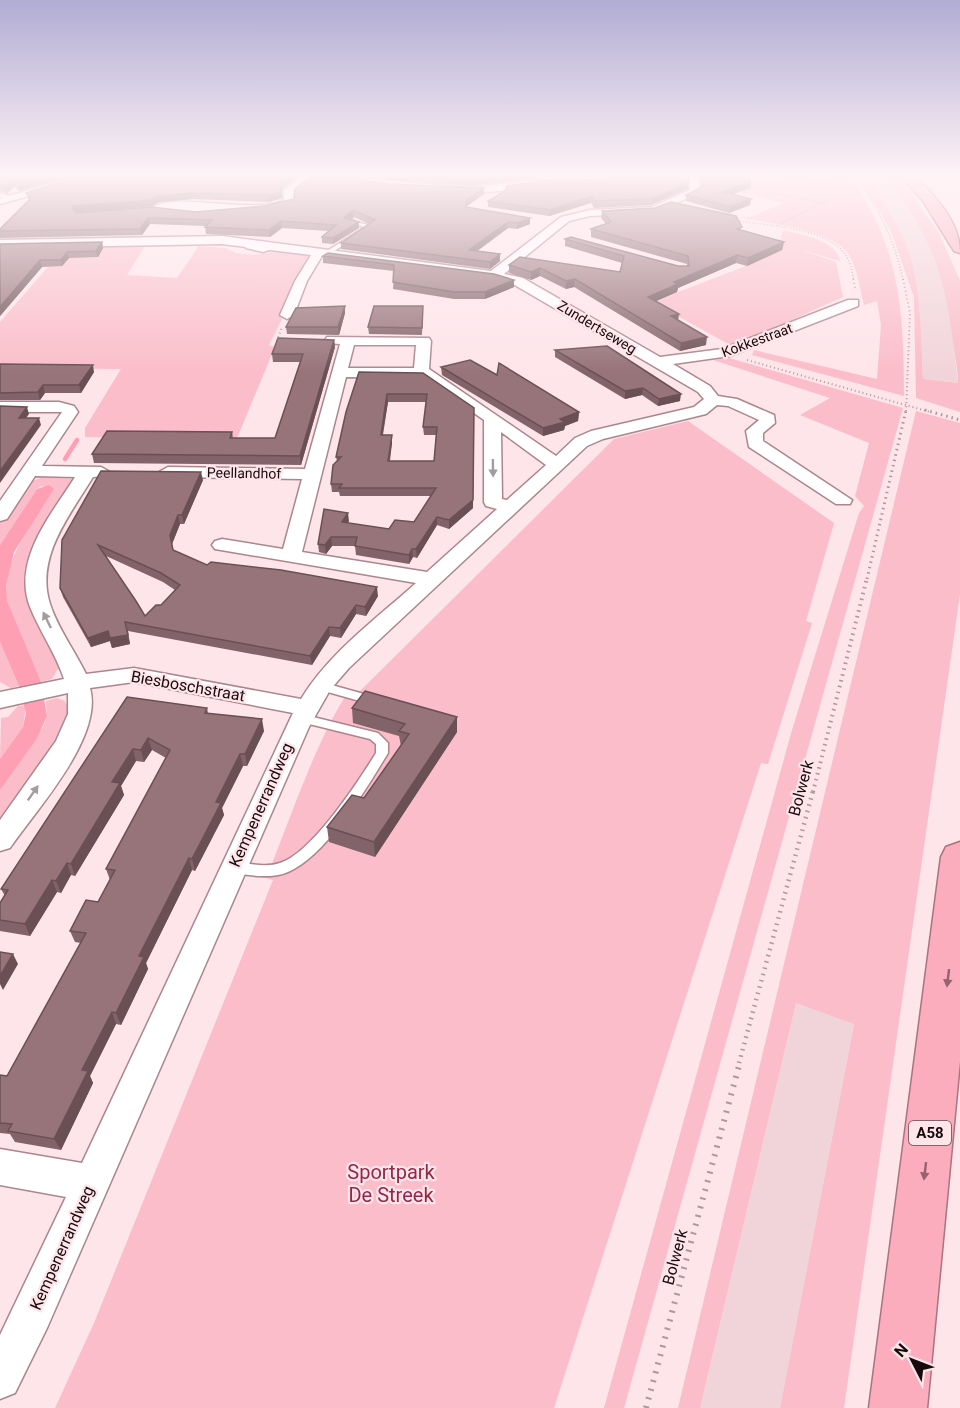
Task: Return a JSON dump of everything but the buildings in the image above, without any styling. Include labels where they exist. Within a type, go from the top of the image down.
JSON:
[{"type":"highway","name":"A58","points":[[898,1408],[960,857]]},
{"type":"street","name":"Zundertseweg","points":[[0,244],[26,242]]},
{"type":"street","name":"Zundertseweg","points":[[245,242],[494,275],[534,289],[704,389],[712,400],[731,402],[768,418],[767,423],[754,431],[755,442],[843,500]]},
{"type":"street","points":[[494,275],[529,242]]},
{"type":"street","points":[[287,315],[301,281],[324,252]]},
{"type":"street","name":"Kokkestraat","points":[[657,363],[725,354],[853,303]]},
{"type":"street","points":[[315,340],[424,340],[421,372]]},
{"type":"street","points":[[291,556],[348,340]]},
{"type":"street","points":[[340,372],[421,372],[433,375],[556,464]]},
{"type":"street","name":"Kempenerrandweg","points":[[0,1378],[33,1314],[309,704],[341,663],[556,464],[588,438],[700,411],[712,400]]},
{"type":"street","points":[[0,407],[68,409],[69,414],[0,515]]},
{"type":"street","points":[[492,417],[493,502],[510,507]]},
{"type":"street","points":[[31,471],[124,472]]},
{"type":"street","points":[[0,841],[77,729],[82,698],[67,686],[42,608],[35,577],[44,545],[88,471]]},
{"type":"street","name":"Peellandhof","points":[[147,472],[313,474]]},
{"type":"street","points":[[222,545],[432,579]]},
{"type":"street","name":"Biesboschstraat","points":[[6,699],[117,676],[143,676],[309,704]]},
{"type":"street","points":[[0,1167],[90,1184]]},
{"type":"lane","points":[[324,252],[342,242]]},
{"type":"lane","points":[[309,704],[382,703]]},
{"type":"lane","points":[[234,867],[269,871],[282,869],[307,856],[382,753],[382,743],[374,736],[309,704]]},
{"type":"path","points":[[829,242],[842,249],[848,257],[858,300],[853,303]]},
{"type":"path","name":"Bolwerk","points":[[646,1408],[815,784],[890,486],[907,405],[910,313],[897,251],[893,242]]},
{"type":"path","points":[[725,354],[960,420]]},
{"type":"shaded area","points":[[903,242],[929,242],[934,251],[947,296],[958,383],[923,379],[920,311],[909,253]]},
{"type":"shaded area","points":[[49,485],[54,489],[14,552],[6,585],[7,601],[41,682],[47,716],[37,738],[0,790],[0,759],[23,727],[26,713],[19,686],[0,642],[0,545],[37,489]]},
{"type":"shaded area","points":[[796,1003],[854,1023],[780,1408],[700,1408]]},
{"type":"green space","points":[[147,242],[127,275],[177,278],[199,246],[226,248],[236,253],[252,255],[281,251],[314,255],[269,345],[275,347],[237,438],[85,437],[85,428],[121,369],[0,368],[0,322],[68,244]]},
{"type":"green space","points":[[780,242],[822,242],[832,248],[840,261],[798,249],[836,262],[843,297],[732,346],[652,302],[751,264]]},
{"type":"green space","points":[[834,242],[884,242],[896,281],[900,308],[904,396],[752,355],[754,350],[877,379],[881,325],[877,301],[864,305],[856,271],[847,252]]},
{"type":"green space","points":[[895,242],[904,242],[913,268],[919,300],[923,379],[958,383],[949,312],[938,270],[927,242],[943,242],[960,281],[960,412],[916,398],[914,297]]},
{"type":"green space","points":[[729,358],[903,408],[624,1408],[604,1408],[792,730],[859,513],[864,506],[855,496],[869,443],[800,415],[830,398],[713,360]]},
{"type":"green space","points":[[916,411],[960,423],[960,594],[844,1408],[780,1408],[854,1024],[796,1003],[700,1408],[678,1408]]},
{"type":"green space","name":"Sportpark De Streek","points":[[688,421],[834,523],[806,621],[812,623],[768,764],[761,763],[554,1408],[55,1408],[94,1323],[273,880],[266,878],[306,777],[327,730],[350,689],[360,691],[614,439]]},
{"type":"green space","points":[[43,477],[74,479],[38,548],[64,668],[57,670],[52,679],[41,682],[10,611],[6,586],[9,571],[21,542],[54,489],[41,486],[37,489],[0,545],[0,521],[26,483]]},
{"type":"green space","points":[[0,642],[19,686],[11,688],[0,682]]},
{"type":"green space","points":[[57,698],[65,701],[66,704],[75,703],[74,715],[0,832],[0,790],[43,727],[47,716],[46,701]]},
{"type":"green space","points":[[26,705],[23,727],[0,759],[1,718],[8,717],[18,706]]},
{"type":"waterway","points":[[65,459],[77,440]]}]
